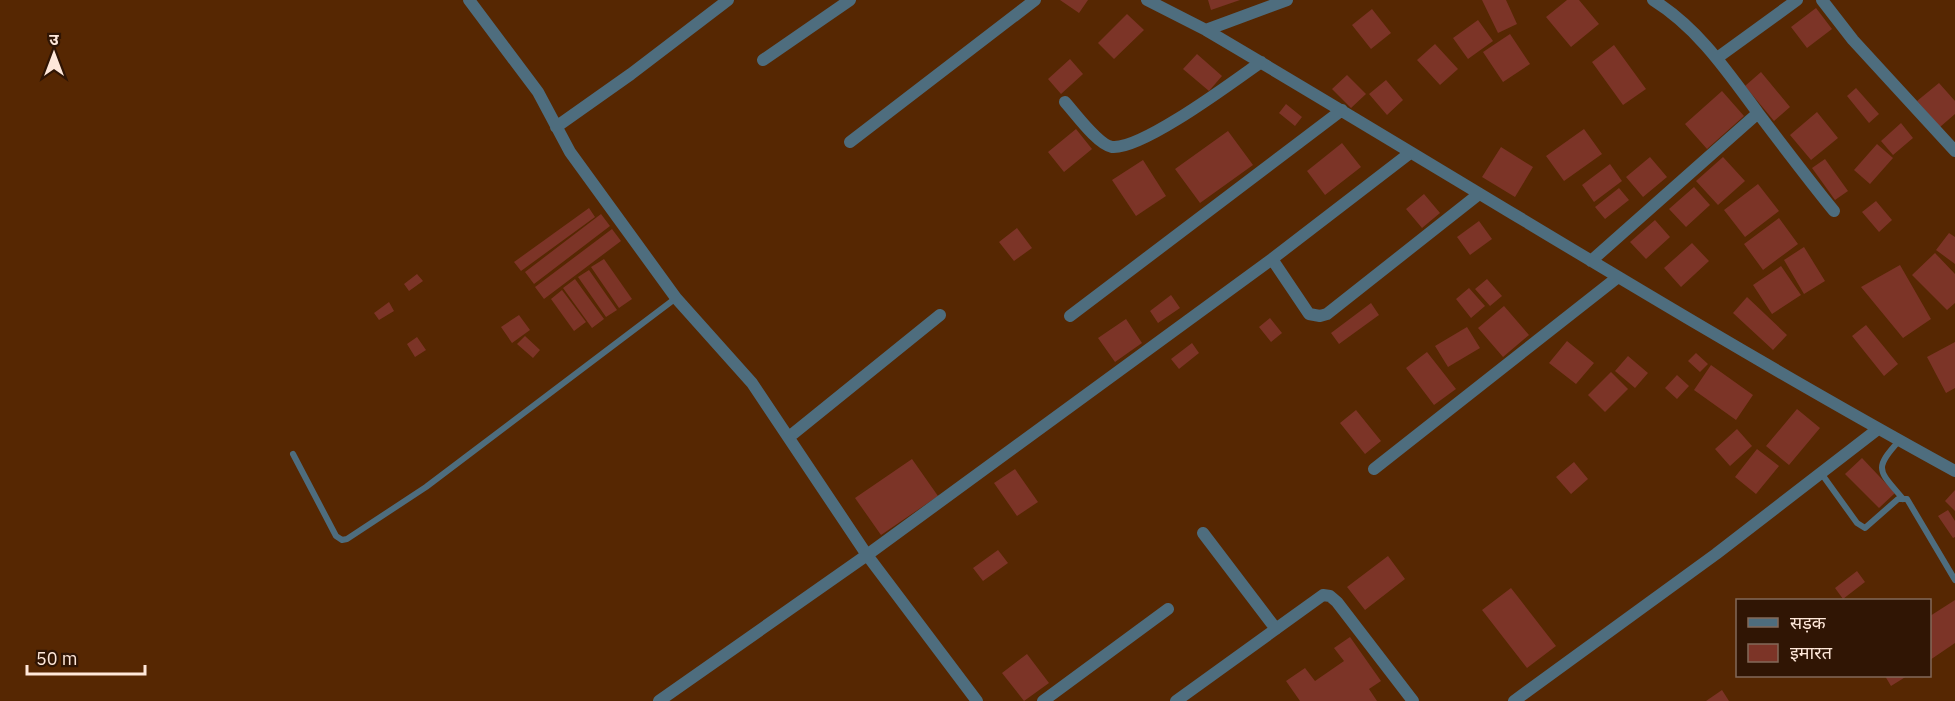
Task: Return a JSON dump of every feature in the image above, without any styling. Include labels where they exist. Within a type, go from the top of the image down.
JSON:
[{"type":"street","points":[[469,0],[538,92],[570,152],[676,298],[752,383],[867,555],[977,701]]},
{"type":"street","points":[[556,127],[631,74],[728,0]]},
{"type":"street","points":[[763,60],[850,0]]},
{"type":"street","points":[[850,142],[1035,0]]},
{"type":"street","points":[[1147,0],[1206,30],[1261,62],[1618,277],[1878,429],[1955,471]]},
{"type":"street","points":[[1206,30],[1287,0]]},
{"type":"street","points":[[1653,0],[1692,29],[1717,58],[1834,211]]},
{"type":"street","points":[[1717,58],[1797,0]]},
{"type":"street","points":[[1822,0],[1853,40],[1955,151]]},
{"type":"street","points":[[1065,102],[1101,142],[1112,147],[1123,145],[1148,135],[1181,117],[1261,62]]},
{"type":"street","points":[[1070,316],[1342,110]]},
{"type":"street","points":[[1591,261],[1758,113]]},
{"type":"street","points":[[659,701],[867,555],[1272,258],[1410,153]]},
{"type":"street","points":[[1272,258],[1309,314],[1320,316],[1327,314],[1479,194]]},
{"type":"street","points":[[1374,469],[1618,277]]},
{"type":"street","points":[[789,436],[940,315]]},
{"type":"street","points":[[1514,701],[1716,554],[1878,429]]},
{"type":"street","points":[[1203,533],[1276,628]]},
{"type":"street","points":[[1176,701],[1323,595],[1330,596],[1413,701]]},
{"type":"street","points":[[1043,701],[1168,609]]},
{"type":"lane","points":[[293,454],[336,536],[342,540],[346,539],[426,487],[676,298]]},
{"type":"lane","points":[[1899,441],[1884,458],[1881,466],[1883,475],[1903,499]]},
{"type":"lane","points":[[1821,473],[1857,523],[1865,528],[1898,499],[1907,499],[1955,580]]},
{"type":"building","points":[[1060,0],[1088,0],[1079,13]]},
{"type":"building","points":[[1208,0],[1240,0],[1211,10]]},
{"type":"building","points":[[1482,0],[1506,0],[1517,24],[1498,33]]},
{"type":"building","points":[[1567,0],[1579,0],[1599,24],[1571,47],[1546,17]]},
{"type":"building","points":[[1816,8],[1832,29],[1807,48],[1791,27]]},
{"type":"building","points":[[1372,9],[1391,33],[1371,49],[1352,25]]},
{"type":"building","points":[[1127,14],[1144,30],[1114,59],[1098,43]]},
{"type":"building","points":[[1478,20],[1493,41],[1468,59],[1453,38]]},
{"type":"building","points":[[1510,34],[1530,64],[1503,82],[1483,52]]},
{"type":"building","points":[[1435,44],[1458,69],[1440,85],[1417,60]]},
{"type":"building","points":[[1614,45],[1646,89],[1623,105],[1592,62]]},
{"type":"building","points":[[1197,54],[1222,76],[1209,91],[1183,69]]},
{"type":"building","points":[[1070,59],[1083,74],[1061,94],[1048,79]]},
{"type":"building","points":[[1761,72],[1790,107],[1774,121],[1745,86]]},
{"type":"building","points":[[1347,75],[1366,94],[1351,108],[1332,89]]},
{"type":"building","points":[[1386,80],[1403,100],[1387,115],[1369,94]]},
{"type":"building","points":[[1939,83],[1955,101],[1955,114],[1940,127],[1917,101]]},
{"type":"building","points":[[1856,88],[1879,114],[1869,123],[1847,96]]},
{"type":"building","points":[[1722,91],[1744,116],[1707,149],[1685,124]]},
{"type":"building","points":[[1286,104],[1302,117],[1295,126],[1279,113]]},
{"type":"building","points":[[1817,112],[1838,138],[1811,160],[1790,135]]},
{"type":"building","points":[[1901,123],[1913,138],[1893,155],[1881,141]]},
{"type":"building","points":[[1076,129],[1092,149],[1064,172],[1048,152]]},
{"type":"building","points":[[1584,129],[1602,154],[1564,181],[1546,156]]},
{"type":"building","points":[[1228,131],[1253,165],[1200,203],[1175,169]]},
{"type":"building","points":[[1342,143],[1361,167],[1325,195],[1307,171]]},
{"type":"building","points":[[1877,144],[1893,158],[1870,184],[1854,170]]},
{"type":"building","points":[[1501,147],[1533,167],[1515,197],[1482,177]]},
{"type":"building","points":[[1650,157],[1667,177],[1643,197],[1626,177]]},
{"type":"building","points":[[1723,157],[1745,181],[1718,205],[1696,181]]},
{"type":"building","points":[[1825,159],[1848,191],[1835,200],[1812,168]]},
{"type":"building","points":[[1143,160],[1166,196],[1136,216],[1112,180]]},
{"type":"building","points":[[1610,164],[1622,181],[1594,202],[1582,185]]},
{"type":"building","points":[[1758,184],[1779,211],[1745,237],[1724,210]]},
{"type":"building","points":[[1694,187],[1710,205],[1686,227],[1669,209]]},
{"type":"building","points":[[1619,188],[1629,200],[1605,219],[1595,207]]},
{"type":"building","points":[[1424,194],[1440,213],[1422,228],[1406,209]]},
{"type":"building","points":[[1876,201],[1892,220],[1879,232],[1862,212]]},
{"type":"building","points":[[589,208],[595,217],[521,271],[514,262]]},
{"type":"building","points":[[601,214],[610,226],[534,284],[525,272]]},
{"type":"building","points":[[1779,218],[1798,244],[1763,270],[1744,244]]},
{"type":"building","points":[[1655,220],[1670,237],[1646,259],[1630,242]]},
{"type":"building","points":[[1479,221],[1492,239],[1470,255],[1457,237]]},
{"type":"building","points":[[1017,228],[1032,248],[1014,261],[999,242]]},
{"type":"building","points":[[612,229],[621,241],[544,299],[535,287]]},
{"type":"building","points":[[1949,233],[1955,237],[1955,264],[1936,250]]},
{"type":"building","points":[[1692,243],[1709,261],[1681,287],[1664,268]]},
{"type":"building","points":[[1804,247],[1825,281],[1804,294],[1784,260]]},
{"type":"building","points":[[1935,253],[1955,274],[1955,303],[1947,310],[1912,275]]},
{"type":"building","points":[[604,259],[632,299],[619,308],[591,267]]},
{"type":"building","points":[[1900,265],[1931,319],[1903,338],[1861,287]]},
{"type":"building","points":[[1781,266],[1801,295],[1772,314],[1753,285]]},
{"type":"building","points":[[589,270],[617,310],[606,317],[578,277]]},
{"type":"building","points":[[417,274],[423,281],[409,291],[404,284]]},
{"type":"building","points":[[575,279],[604,319],[592,328],[563,288]]},
{"type":"building","points":[[1487,279],[1502,296],[1490,306],[1475,289]]},
{"type":"building","points":[[1469,288],[1485,306],[1471,318],[1456,299]]},
{"type":"building","points":[[562,290],[586,322],[574,331],[551,299]]},
{"type":"building","points":[[1171,295],[1180,308],[1158,323],[1150,311]]},
{"type":"building","points":[[1747,297],[1787,335],[1773,350],[1733,313]]},
{"type":"building","points":[[389,302],[394,311],[379,320],[374,313]]},
{"type":"building","points":[[1371,303],[1379,315],[1339,344],[1331,333]]},
{"type":"building","points":[[1504,306],[1529,335],[1503,357],[1478,328]]},
{"type":"building","points":[[519,315],[530,330],[512,343],[501,327]]},
{"type":"building","points":[[1270,318],[1282,333],[1271,342],[1259,327]]},
{"type":"building","points":[[1126,319],[1142,343],[1115,362],[1098,338]]},
{"type":"building","points":[[1866,325],[1898,364],[1884,376],[1852,336]]},
{"type":"building","points":[[1467,327],[1480,348],[1448,367],[1435,346]]},
{"type":"building","points":[[525,336],[540,350],[533,358],[517,344]]},
{"type":"building","points":[[417,337],[426,350],[415,357],[407,344]]},
{"type":"building","points":[[1567,341],[1594,363],[1576,384],[1549,363]]},
{"type":"building","points":[[1955,342],[1955,388],[1946,393],[1927,357]]},
{"type":"building","points":[[1192,343],[1199,353],[1179,369],[1171,359]]},
{"type":"building","points":[[1427,352],[1456,389],[1434,405],[1406,368]]},
{"type":"building","points":[[1696,353],[1708,364],[1700,372],[1688,361]]},
{"type":"building","points":[[1628,356],[1648,373],[1635,388],[1615,371]]},
{"type":"building","points":[[1711,365],[1753,395],[1736,420],[1694,390]]},
{"type":"building","points":[[1611,372],[1628,389],[1605,412],[1588,395]]},
{"type":"building","points":[[1677,375],[1689,386],[1677,399],[1665,388]]},
{"type":"building","points":[[1797,409],[1820,428],[1789,465],[1766,446]]},
{"type":"building","points":[[1356,410],[1381,441],[1365,454],[1340,423]]},
{"type":"building","points":[[1737,429],[1752,446],[1730,466],[1715,449]]},
{"type":"building","points":[[1757,449],[1779,466],[1756,494],[1735,477]]},
{"type":"building","points":[[1862,458],[1895,493],[1879,508],[1845,474]]},
{"type":"building","points":[[912,459],[938,496],[881,535],[855,498]]},
{"type":"building","points":[[1574,462],[1588,479],[1571,494],[1556,477]]},
{"type":"building","points":[[1015,469],[1038,502],[1017,516],[994,483]]},
{"type":"building","points":[[1955,490],[1955,511],[1945,501]]},
{"type":"building","points":[[1948,510],[1955,521],[1955,537],[1953,538],[1938,516]]},
{"type":"building","points":[[998,550],[1008,563],[983,581],[973,568]]},
{"type":"building","points":[[1388,556],[1405,579],[1365,610],[1347,587]]},
{"type":"building","points":[[1857,571],[1865,582],[1843,599],[1835,588]]},
{"type":"building","points":[[1511,588],[1556,646],[1527,668],[1482,610]]},
{"type":"building","points":[[1955,600],[1955,643],[1931,659],[1931,615]]},
{"type":"building","points":[[1350,637],[1381,681],[1369,689],[1377,701],[1300,701],[1286,681],[1305,668],[1315,681],[1344,661],[1334,648]]},
{"type":"building","points":[[1027,654],[1049,683],[1024,701],[1002,673]]},
{"type":"building","points":[[1886,677],[1905,677],[1891,686]]},
{"type":"building","points":[[1722,690],[1729,701],[1706,701]]}]
